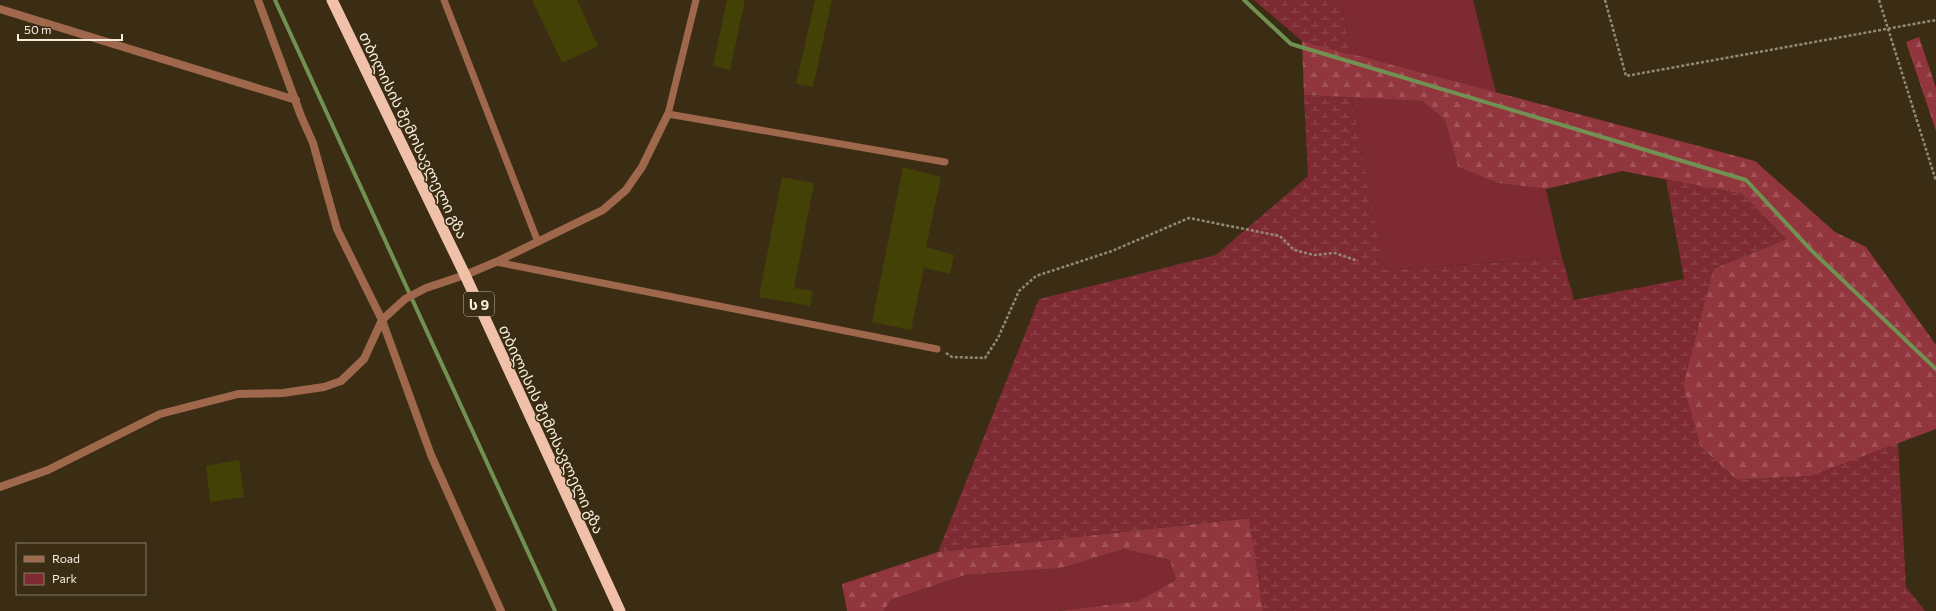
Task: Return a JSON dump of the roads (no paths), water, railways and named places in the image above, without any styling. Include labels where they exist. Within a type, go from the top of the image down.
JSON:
[{"type":"highway","name":"თბილისის შემოსავლელი გზა","points":[[332,0],[465,275],[620,611]]},
{"type":"street","points":[[258,0],[313,143],[337,229],[382,320],[431,455],[501,611]]},
{"type":"street","points":[[0,9],[296,100]]},
{"type":"street","points":[[0,487],[48,470],[160,414],[238,394],[283,393],[324,387],[341,381],[364,359],[382,320],[405,299],[426,288],[465,275],[496,262],[603,210],[626,190],[642,167],[668,114]]},
{"type":"lane","points":[[444,0],[538,242]]},
{"type":"lane","points":[[696,0],[668,114],[945,162]]},
{"type":"lane","points":[[496,262],[938,349]]},
{"type":"waterway","points":[[275,0],[555,611]]},
{"type":"waterway","points":[[1244,0],[1291,44],[1746,180],[1810,249],[1936,369]]}]
